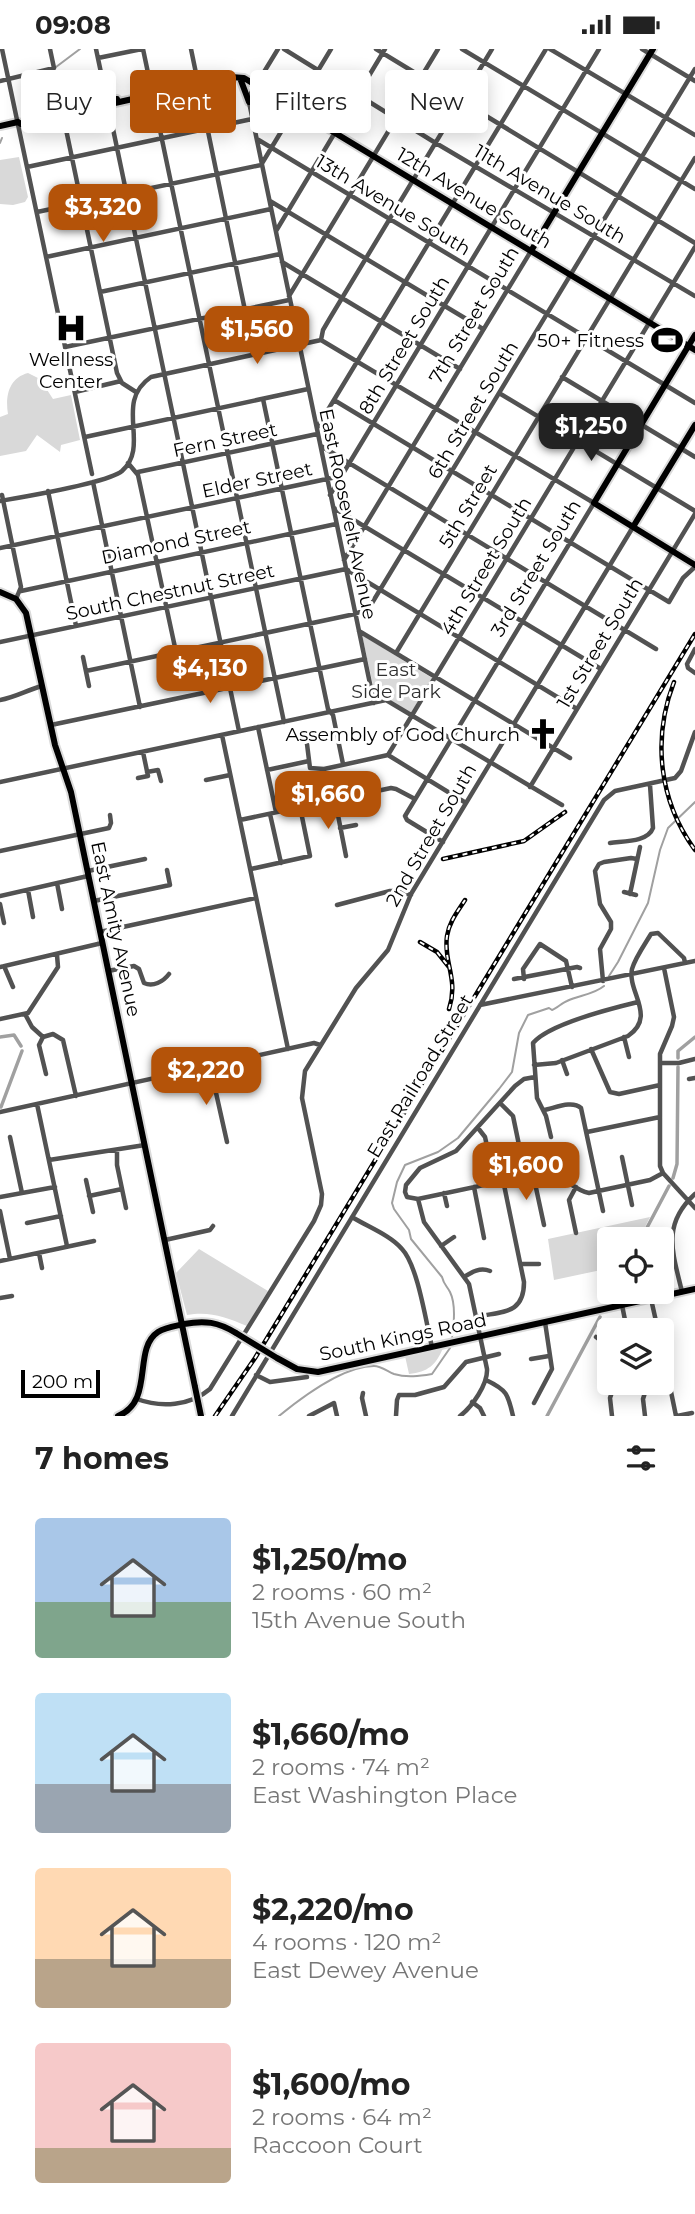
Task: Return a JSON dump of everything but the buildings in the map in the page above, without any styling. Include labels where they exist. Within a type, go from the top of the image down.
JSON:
[{"type":"main road","name":"7th Street South","points":[[531,251],[652,52]]},
{"type":"main road","points":[[236,78],[239,77],[244,83],[248,102]]},
{"type":"main road","name":"12th Avenue South","points":[[239,77],[250,82]]},
{"type":"main road","points":[[0,126],[21,121]]},
{"type":"main road","name":"12th Avenue South","points":[[335,133],[692,348]]},
{"type":"main road","name":"3rd Street South","points":[[594,503],[665,385],[692,348],[695,335]]},
{"type":"main road","name":"2nd Street South","points":[[633,527],[695,425]]},
{"type":"main road","points":[[594,503],[694,565]]},
{"type":"main road","points":[[0,592],[16,600]]},
{"type":"main road","name":"East Amity Avenue","points":[[16,600],[26,613],[32,635],[42,687],[79,834],[201,1416]]},
{"type":"main road","name":"South Kings Road","points":[[674,1294],[695,1289]]},
{"type":"main road","name":"South Kings Road","points":[[136,1399],[152,1338],[162,1330],[199,1321],[213,1322],[236,1333],[297,1369],[318,1372],[627,1304]]},
{"type":"main road","points":[[118,1416],[128,1410],[136,1399]]},
{"type":"street","points":[[2,49],[92,474]]},
{"type":"street","points":[[0,81],[54,68],[50,49]]},
{"type":"street","points":[[96,49],[101,70]]},
{"type":"street","points":[[98,58],[143,49],[148,70]]},
{"type":"street","points":[[191,49],[195,70]]},
{"type":"street","points":[[265,70],[278,49]]},
{"type":"street","name":"11th Avenue South","points":[[284,49],[318,69]]},
{"type":"street","points":[[318,69],[331,49]]},
{"type":"street","points":[[376,49],[384,51],[410,70]]},
{"type":"street","points":[[426,70],[438,49]]},
{"type":"street","points":[[462,49],[695,188]]},
{"type":"street","points":[[479,70],[492,49]]},
{"type":"street","points":[[317,432],[405,282],[548,49],[695,135]]},
{"type":"street","name":"8th Street South","points":[[330,495],[599,49]]},
{"type":"street","points":[[642,49],[652,52],[692,80]]},
{"type":"street","points":[[371,72],[384,51]]},
{"type":"street","name":"6th Street South","points":[[355,614],[369,608],[381,590],[642,156],[692,80],[695,69]]},
{"type":"street","points":[[248,102],[250,98]]},
{"type":"street","name":"East Roosevelt Avenue","points":[[248,102],[250,111]]},
{"type":"street","points":[[488,118],[695,245]]},
{"type":"street","points":[[68,133],[121,381],[136,392]]},
{"type":"street","points":[[114,133],[239,731]]},
{"type":"street","points":[[161,133],[284,722]]},
{"type":"street","points":[[27,167],[187,133]]},
{"type":"street","points":[[208,133],[254,354]]},
{"type":"street","name":"East Roosevelt Avenue","points":[[255,133],[374,703]]},
{"type":"street","points":[[37,212],[261,165],[280,133]]},
{"type":"street","points":[[275,232],[335,133]]},
{"type":"street","points":[[65,347],[289,298],[388,133]]},
{"type":"street","name":"11th Avenue South","points":[[420,133],[695,296]]},
{"type":"street","points":[[321,341],[323,331],[439,133]]},
{"type":"street","name":"13th Avenue South","points":[[256,139],[695,403]]},
{"type":"street","name":"5th Street","points":[[396,653],[695,158]]},
{"type":"street","points":[[269,201],[483,329]]},
{"type":"street","points":[[46,257],[271,209]]},
{"type":"street","name":"4th Street South","points":[[388,755],[695,245]]},
{"type":"street","name":"7th Street South","points":[[344,561],[531,251]]},
{"type":"street","points":[[100,292],[280,254]]},
{"type":"street","points":[[281,261],[460,369]]},
{"type":"street","points":[[16,600],[21,591],[2,499],[93,482],[115,475],[128,463],[134,449],[133,403],[136,392],[150,377],[299,344],[321,341],[594,503]]},
{"type":"street","points":[[562,377],[695,457]]},
{"type":"street","points":[[75,392],[121,381]]},
{"type":"street","points":[[85,437],[308,389]]},
{"type":"street","points":[[499,393],[695,512]]},
{"type":"street","points":[[263,399],[310,624],[343,764]]},
{"type":"street","points":[[334,400],[669,602],[694,565]]},
{"type":"street","name":"Fern Street","points":[[138,472],[273,444],[317,432]]},
{"type":"street","points":[[320,446],[656,649]]},
{"type":"street","points":[[128,463],[138,472],[176,652]]},
{"type":"street","points":[[327,479],[342,476]]},
{"type":"street","name":"Elder Street","points":[[0,548],[327,479]]},
{"type":"street","points":[[93,482],[140,707]]},
{"type":"street","points":[[48,491],[76,626]]},
{"type":"street","name":"3rd Street South","points":[[443,842],[405,818],[594,503]]},
{"type":"street","points":[[333,507],[601,669]]},
{"type":"street","name":"1st Street South","points":[[530,787],[695,512]]},
{"type":"street","name":"Diamond Street","points":[[21,591],[337,524]]},
{"type":"street","name":"2nd Street South","points":[[136,1399],[170,1405],[192,1400],[210,1389],[314,1221],[321,1205],[322,1194],[303,1107],[305,1072],[356,988],[388,950],[411,895],[633,527]]},
{"type":"street","points":[[346,569],[577,709]]},
{"type":"street","name":"South Chestnut Street","points":[[0,642],[346,569]]},
{"type":"street","points":[[86,671],[355,614]]},
{"type":"street","points":[[359,630],[570,758]]},
{"type":"street","points":[[695,649],[687,664],[695,673]]},
{"type":"street","points":[[83,657],[89,686]]},
{"type":"street","points":[[51,725],[365,659]]},
{"type":"street","points":[[0,701],[19,696],[27,689],[42,687]]},
{"type":"street","points":[[371,691],[562,805]]},
{"type":"street","points":[[0,782],[386,700]]},
{"type":"street","points":[[258,727],[281,863]]},
{"type":"street","name":"East Railroad Street","points":[[232,1416],[604,800],[615,791],[675,778],[681,771],[695,732]]},
{"type":"street","points":[[222,735],[288,1049]]},
{"type":"street","points":[[307,744],[310,768],[324,769],[388,755],[466,803]]},
{"type":"street","points":[[138,778],[148,776],[143,752]]},
{"type":"street","points":[[267,770],[309,761]]},
{"type":"street","points":[[147,772],[158,770],[161,781]]},
{"type":"street","points":[[206,780],[230,775]]},
{"type":"street","points":[[610,843],[644,838],[651,833],[653,828],[650,785]]},
{"type":"street","points":[[240,820],[393,788],[415,799]]},
{"type":"street","points":[[335,800],[346,856]]},
{"type":"street","points":[[251,869],[310,856],[300,807]]},
{"type":"street","points":[[0,851],[109,828],[110,815]]},
{"type":"street","points":[[340,828],[356,825]]},
{"type":"street","points":[[630,894],[640,847]]},
{"type":"street","points":[[0,896],[145,859]]},
{"type":"street","points":[[603,981],[600,949],[611,920],[599,900],[595,874],[597,866],[604,862],[637,859]]},
{"type":"street","points":[[93,902],[170,885],[167,870]]},
{"type":"street","points":[[57,883],[62,909]]},
{"type":"street","points":[[28,890],[33,917]]},
{"type":"street","points":[[338,905],[390,891],[411,895]]},
{"type":"street","points":[[100,932],[257,898]]},
{"type":"street","points":[[0,904],[4,923]]},
{"type":"street","points":[[534,1065],[562,1061],[635,1031],[640,1022],[632,970],[651,934],[658,933],[684,958],[685,963]]},
{"type":"street","points":[[13,987],[2,967],[102,943]]},
{"type":"street","points":[[524,979],[523,969],[540,944],[566,961],[572,986]]},
{"type":"street","points":[[0,1019],[25,1014],[58,967],[57,955]]},
{"type":"street","points":[[479,1005],[695,961]]},
{"type":"street","points":[[108,971],[134,966],[139,969],[147,984],[162,982],[169,974]]},
{"type":"street","points":[[514,979],[580,968]]},
{"type":"street","points":[[664,968],[674,1017],[661,1049],[660,1162],[663,1173],[695,1208]]},
{"type":"street","points":[[551,1137],[544,1110],[537,1098],[532,1046],[535,1040],[605,1010],[638,1002]]},
{"type":"street","points":[[25,1014],[32,1027],[43,1037]]},
{"type":"street","points":[[46,1074],[39,1045],[43,1037],[53,1034],[64,1040],[76,1096]]},
{"type":"street","points":[[624,1037],[629,1057]]},
{"type":"street","points":[[0,1112],[314,1043],[320,1045]]},
{"type":"street","points":[[592,1049],[610,1092],[619,1094],[660,1085]]},
{"type":"street","points":[[660,1063],[679,1063],[695,1059]]},
{"type":"street","points":[[562,1061],[567,1074]]},
{"type":"street","points":[[210,1066],[227,1142]]},
{"type":"street","points":[[535,1077],[518,1083],[456,1151],[422,1166],[409,1181],[406,1194],[411,1199],[418,1199],[550,1172],[563,1174],[576,1187],[586,1192],[654,1179],[663,1173]]},
{"type":"street","points":[[500,1103],[513,1116],[519,1145]]},
{"type":"street","points":[[37,1104],[67,1246]]},
{"type":"street","points":[[544,1110],[578,1105],[582,1111],[603,1211]]},
{"type":"street","points":[[587,1132],[660,1117]]},
{"type":"street","points":[[478,1128],[485,1137],[495,1182]]},
{"type":"street","points":[[10,1137],[22,1193]]},
{"type":"street","points":[[49,1160],[145,1145]]},
{"type":"street","points":[[117,1150],[117,1165],[126,1208]]},
{"type":"street","points":[[622,1157],[632,1205]]},
{"type":"street","points":[[533,1174],[544,1225]]},
{"type":"street","points":[[86,1180],[93,1212]]},
{"type":"street","points":[[476,1317],[515,1308],[522,1302],[525,1286],[503,1180]]},
{"type":"street","points":[[0,1197],[55,1187]]},
{"type":"street","points":[[474,1187],[484,1238]]},
{"type":"street","points":[[576,1187],[569,1200],[576,1233]]},
{"type":"street","points":[[89,1196],[122,1189]]},
{"type":"street","points":[[444,1193],[447,1206]]},
{"type":"street","points":[[682,1292],[671,1241],[679,1210],[695,1194]]},
{"type":"street","points":[[418,1199],[424,1222],[470,1287],[488,1373],[472,1402],[460,1416]]},
{"type":"street","points":[[0,1211],[10,1259]]},
{"type":"street","points":[[27,1223],[61,1216]]},
{"type":"street","points":[[352,1217],[396,1243],[407,1255],[413,1267],[432,1347]]},
{"type":"street","points":[[165,1240],[211,1230],[213,1226]]},
{"type":"street","points":[[442,1246],[454,1237]]},
{"type":"street","points":[[0,1261],[94,1241]]},
{"type":"street","points":[[39,1252],[42,1268]]},
{"type":"street","points":[[521,1264],[539,1263]]},
{"type":"street","points":[[464,1277],[474,1271],[490,1271]]},
{"type":"street","points":[[0,1298],[12,1296]]},
{"type":"street","points":[[622,1305],[625,1318]]},
{"type":"street","points":[[534,1403],[536,1393],[552,1369],[545,1322]]},
{"type":"street","points":[[396,1416],[399,1395],[415,1395],[444,1387],[463,1363],[499,1355]]},
{"type":"street","points":[[531,1359],[549,1356]]},
{"type":"street","points":[[256,1375],[270,1382],[307,1377]]},
{"type":"street","points":[[486,1380],[504,1389],[510,1400],[513,1416]]},
{"type":"street","points":[[363,1392],[366,1416]]},
{"type":"street","points":[[611,1395],[612,1416]]},
{"type":"street","points":[[644,1395],[645,1416]]},
{"type":"street","points":[[671,1395],[677,1416],[692,1413]]},
{"type":"street","points":[[309,1416],[335,1402],[337,1416]]},
{"type":"street","points":[[472,1402],[480,1408],[484,1416]]},
{"type":"green space","points":[[19,157],[28,197],[25,202],[13,205],[0,204],[0,160]]},
{"type":"green space","points":[[28,373],[40,379],[53,399],[71,395],[80,440],[61,445],[60,452],[37,435],[26,451],[0,456],[0,417],[8,414],[8,394],[13,383]]},
{"type":"green space","name":"East Side Park","points":[[362,635],[432,678],[411,713],[374,690]]},
{"type":"green space","points":[[650,1217],[645,1227],[604,1227]]},
{"type":"green space","points":[[597,1228],[597,1271],[554,1280],[548,1239]]},
{"type":"green space","points":[[199,1249],[268,1291],[247,1326],[217,1316],[187,1315],[176,1273]]},
{"type":"green space","points":[[443,1348],[430,1367],[409,1374],[405,1356]]},
{"type":"waterway","points":[[56,67],[80,49]]},
{"type":"waterway","points":[[0,143],[2,138]]},
{"type":"waterway","points":[[609,976],[648,903],[668,828],[695,802]]},
{"type":"waterway","points":[[452,1337],[452,1297],[442,1277],[411,1239],[409,1230],[394,1209],[392,1203],[397,1182],[405,1165],[438,1152],[458,1138],[499,1089],[512,1072],[519,1033],[528,1015],[549,1008],[552,1010],[604,986]]},
{"type":"waterway","points":[[0,1037],[14,1035],[21,1046]]},
{"type":"waterway","points":[[678,1058],[678,1051],[695,1037]]},
{"type":"waterway","points":[[1,1107],[22,1051]]},
{"type":"waterway","points":[[673,1178],[677,1164],[678,1067]]},
{"type":"waterway","points":[[647,1227],[669,1186]]},
{"type":"waterway","points":[[547,1416],[600,1317]]},
{"type":"waterway","points":[[279,1416],[323,1384],[362,1367],[377,1366],[404,1376],[432,1374],[450,1348]]},
{"type":"railway","points":[[215,1416],[255,1358],[695,634]]},
{"type":"railway","points":[[674,682],[663,725],[663,769],[673,811],[695,850]]},
{"type":"railway","points":[[443,859],[524,841],[565,812]]},
{"type":"railway","points":[[449,1009],[452,980],[447,936],[452,921],[465,900]]},
{"type":"railway","points":[[420,942],[437,952],[449,967]]},
{"type":"place","name":"Wellness Center","points":[[71,328]]},
{"type":"place","name":"50+ Fitness","points":[[667,340]]},
{"type":"place","name":"Assembly of God Church","points":[[543,734]]}]
